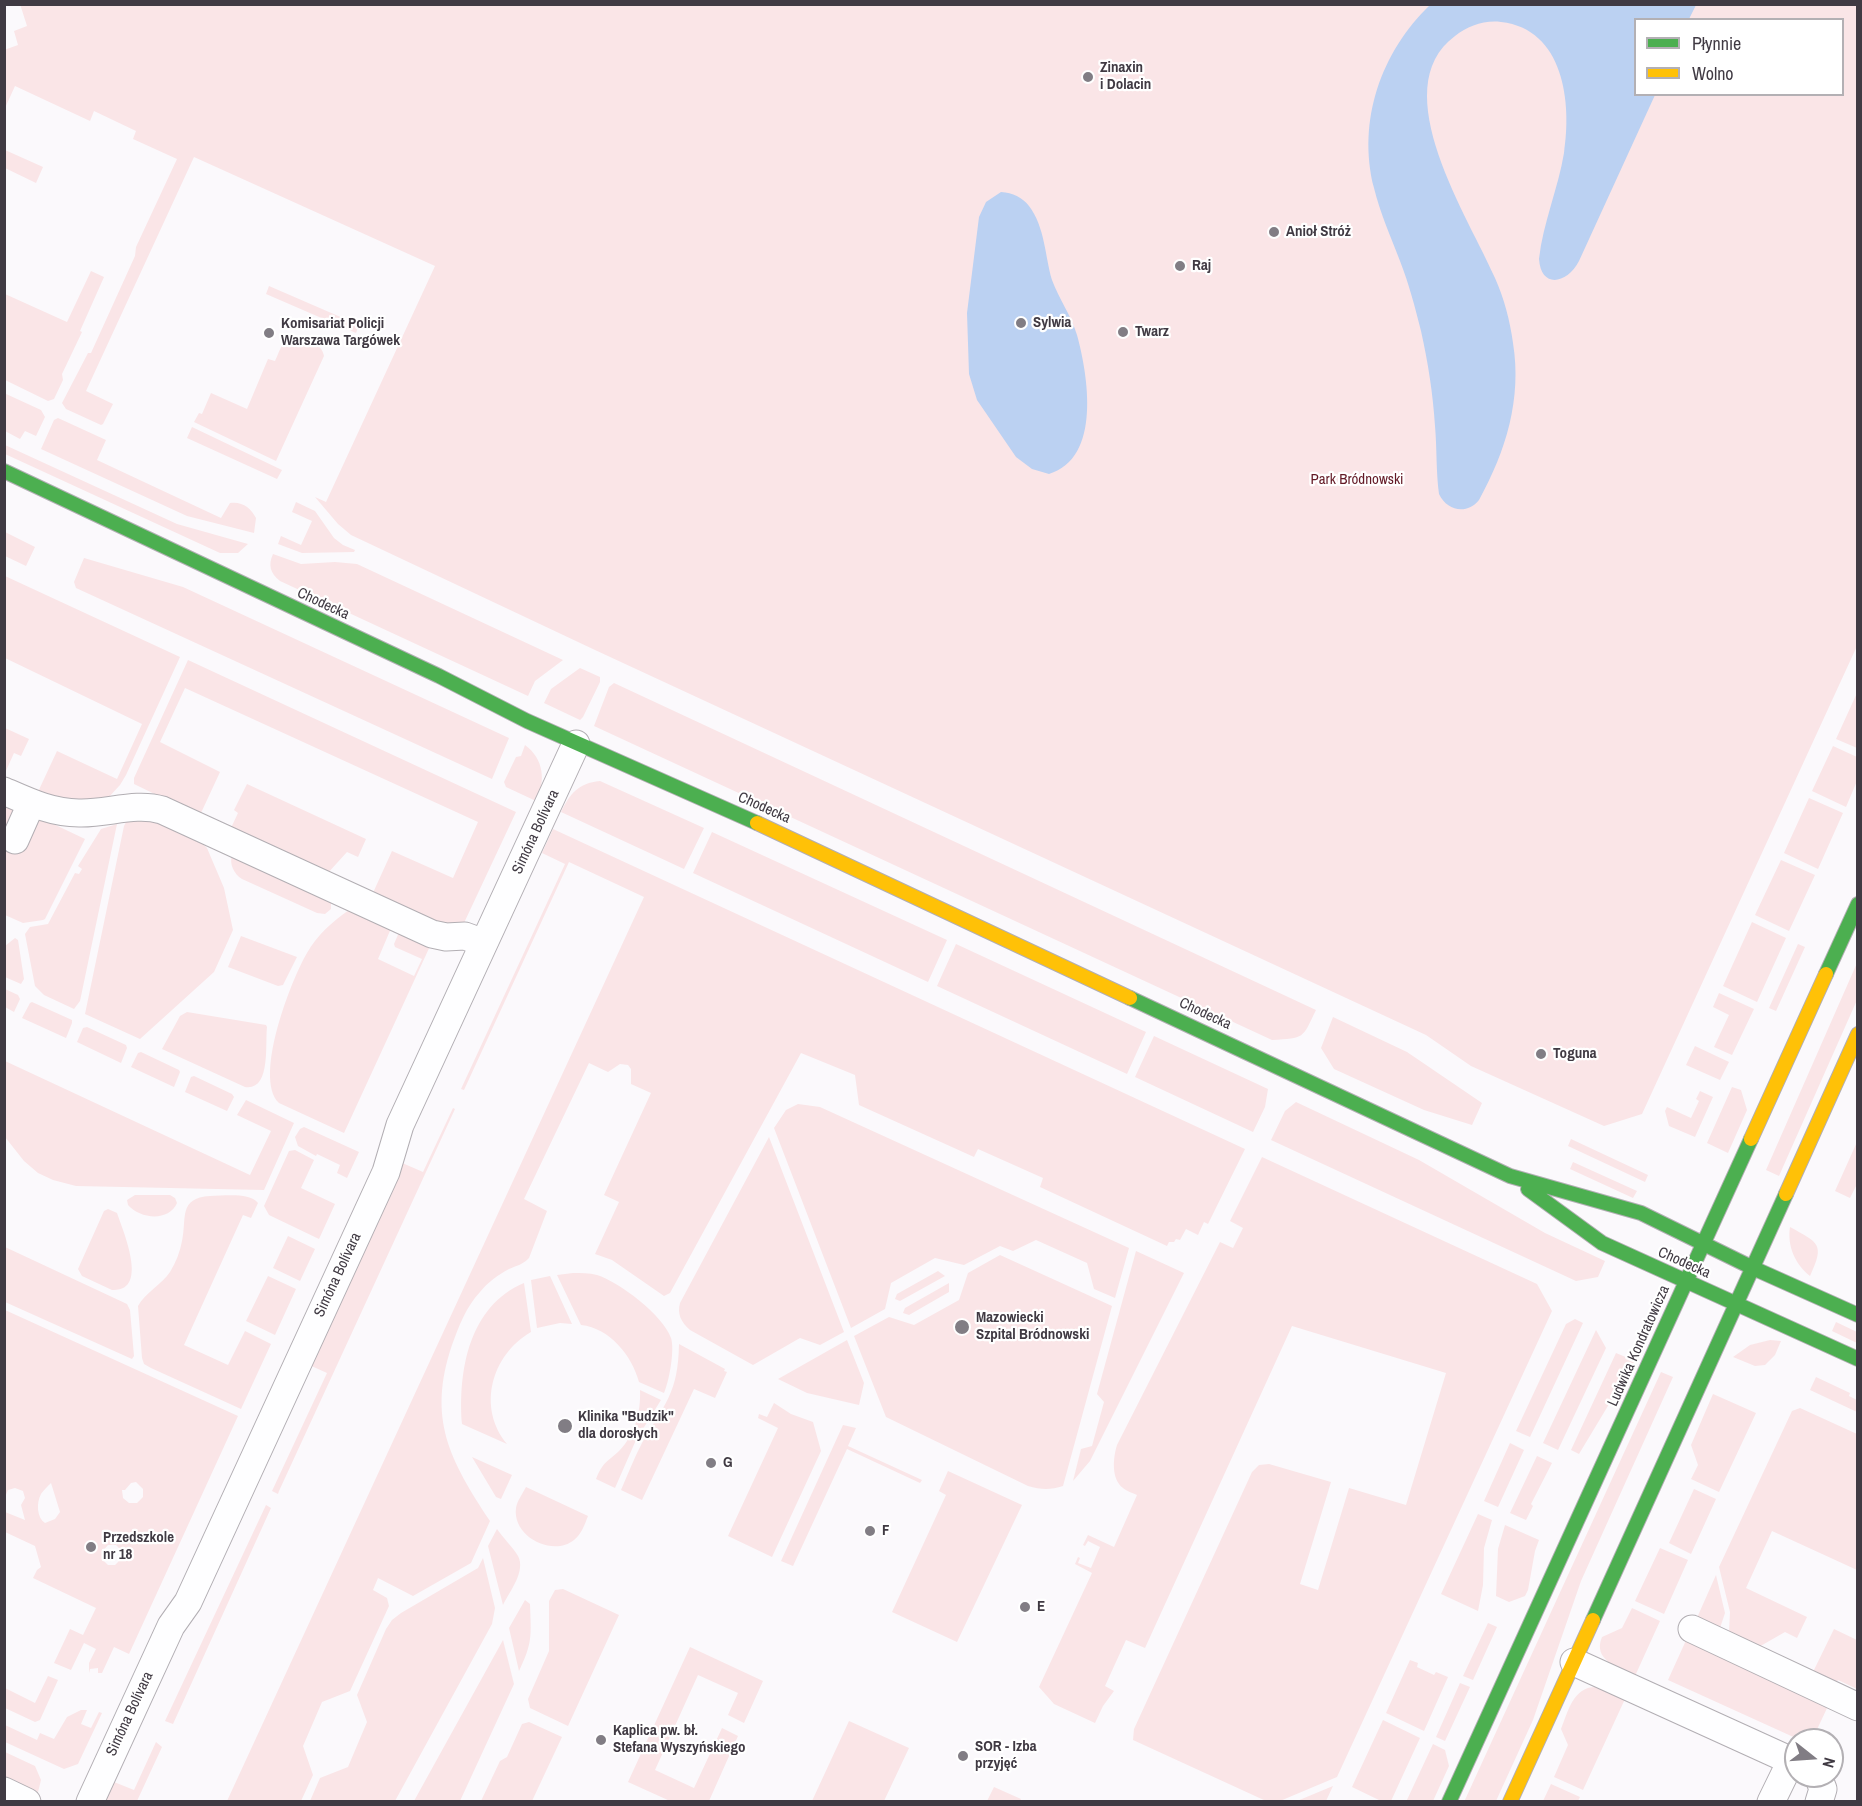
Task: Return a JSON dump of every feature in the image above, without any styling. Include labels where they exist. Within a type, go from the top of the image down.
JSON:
[{"type":"street","name":"Chodecka","points":[[4,471],[438,676],[576,744],[770,829],[1510,1176],[1641,1213],[1857,1316]]},
{"type":"street","name":"Simóna Bolívara","points":[[90,1802],[171,1626],[188,1602],[386,1172],[400,1125],[576,744]]},
{"type":"street","points":[[4,791],[31,804],[59,812],[79,813],[132,807],[155,808],[430,933],[446,937],[465,936],[484,944]]},
{"type":"street","points":[[15,840],[31,804]]},
{"type":"street","name":"Ludwika Kondratowicza","points":[[1449,1802],[1857,904]]},
{"type":"street","points":[[1510,1802],[1737,1305],[1857,1034]]},
{"type":"street","name":"Chodecka","points":[[1510,1176],[1602,1243],[1857,1359]]},
{"type":"street","points":[[1692,1629],[1857,1707]]},
{"type":"street","points":[[1574,1662],[1784,1757]]},
{"type":"street","points":[[1771,1802],[1784,1779]]},
{"type":"street","points":[[4,1791],[27,1802]]},
{"type":"green space","name":"Park Bródnowski","points":[[20,4],[1857,5],[1857,646],[1642,1114],[1604,1126],[1471,1066],[1426,1035],[351,535],[338,524],[315,497],[326,502],[435,266],[194,157],[86,391],[113,404],[103,424],[66,409],[62,403],[88,353],[91,353],[135,256],[136,247],[177,159],[133,139],[136,131],[94,111],[90,121],[15,86],[5,108],[4,50],[18,45],[14,31],[27,26]]},
{"type":"green space","points":[[5,150],[43,167],[36,183],[5,168]]},
{"type":"green space","points":[[91,271],[104,277],[62,374],[63,380],[54,399],[48,401],[5,380],[5,294],[67,322]]},
{"type":"green space","points":[[269,286],[359,325],[356,333],[266,294]]},
{"type":"green space","points":[[294,336],[317,344],[324,356],[276,461],[194,422],[199,413],[202,414],[211,393],[247,409],[268,359],[275,361],[284,343]]},
{"type":"green space","points":[[4,393],[41,410],[45,417],[36,436],[25,431],[20,439],[5,431]]},
{"type":"green space","points":[[58,418],[106,440],[97,460],[221,518],[230,503],[246,506],[256,518],[254,533],[187,516],[41,449],[54,420]]},
{"type":"green space","points":[[192,427],[282,470],[277,479],[187,438]]},
{"type":"green space","points":[[5,445],[177,524],[248,544],[238,553],[220,553],[5,454]]},
{"type":"green space","points":[[296,502],[315,511],[334,538],[355,550],[354,552],[302,553],[278,544],[281,536],[301,545],[312,521],[292,512]]},
{"type":"green space","points":[[5,532],[35,547],[26,566],[5,556]]},
{"type":"green space","points":[[273,554],[301,564],[335,562],[357,564],[563,660],[535,681],[528,696],[280,581],[271,569]]},
{"type":"green space","points":[[84,558],[183,587],[509,738],[492,779],[76,588],[74,582]]},
{"type":"green space","points":[[5,576],[180,657],[126,775],[108,798],[67,804],[37,794],[57,751],[117,779],[142,724],[5,658]]},
{"type":"green space","points":[[188,660],[516,812],[464,923],[442,927],[372,895],[392,851],[453,878],[478,822],[185,688],[160,742],[220,772],[201,813],[198,815],[134,784],[134,778]]},
{"type":"green space","points":[[580,668],[600,677],[600,682],[580,720],[544,703],[551,689]]},
{"type":"green space","points":[[614,683],[1316,1010],[1308,1027],[1297,1037],[1272,1040],[594,726],[609,687]]},
{"type":"green space","points":[[1857,693],[1857,748],[1836,739]]},
{"type":"green space","points":[[5,728],[29,739],[21,756],[14,753],[5,773]]},
{"type":"green space","points":[[525,745],[536,757],[541,771],[541,786],[536,801],[506,787],[504,782],[516,757],[521,756]]},
{"type":"green space","points":[[1833,746],[1857,757],[1857,781],[1846,807],[1812,791]]},
{"type":"green space","points":[[600,781],[704,828],[684,869],[561,812],[576,790],[586,784]]},
{"type":"green space","points":[[247,784],[366,839],[358,857],[347,852],[327,874],[230,830],[238,813],[234,810]]},
{"type":"green space","points":[[1809,798],[1843,813],[1818,869],[1784,853]]},
{"type":"green space","points":[[5,801],[85,839],[43,920],[23,923],[5,915]]},
{"type":"green space","points":[[145,817],[199,840],[207,848],[224,888],[233,930],[214,972],[140,1039],[85,1014],[124,826],[126,822]]},
{"type":"green space","points":[[117,824],[80,1001],[74,1009],[44,995],[35,986],[25,934],[30,927],[48,924],[75,873],[79,874],[82,869],[78,866],[101,829]]},
{"type":"green space","points":[[553,829],[1245,1149],[1208,1224],[1204,1222],[1198,1235],[1186,1229],[1180,1240],[1169,1242],[1167,1246],[1040,1187],[1043,1178],[978,1149],[974,1157],[859,1105],[855,1075],[801,1053],[670,1293],[664,1296],[612,1260],[595,1254],[619,1202],[604,1195],[651,1093],[631,1084],[631,1069],[628,1065],[620,1064],[608,1072],[589,1063],[524,1199],[547,1211],[529,1258],[493,1279],[475,1298],[457,1331],[445,1371],[442,1417],[447,1438],[464,1478],[490,1521],[471,1563],[413,1596],[378,1578],[373,1590],[387,1598],[389,1606],[350,1691],[322,1702],[303,1746],[313,1775],[301,1801],[227,1801],[644,897],[569,862],[464,1090],[461,1089],[565,864],[542,853]]},
{"type":"green space","points":[[712,832],[947,940],[928,982],[693,873]]},
{"type":"green space","points":[[232,855],[331,900],[331,909],[325,914],[317,913],[242,879],[233,868]]},
{"type":"green space","points":[[1781,860],[1815,875],[1789,931],[1755,915]]},
{"type":"green space","points":[[349,910],[392,926],[378,959],[414,976],[422,959],[395,947],[394,944],[400,930],[431,944],[344,1133],[279,1103],[272,1090],[270,1073],[277,1029],[300,966],[320,935]]},
{"type":"green space","points":[[1752,922],[1786,938],[1757,1002],[1723,986]]},
{"type":"green space","points":[[241,936],[297,957],[283,985],[278,986],[228,967]]},
{"type":"green space","points":[[15,938],[18,940],[24,979],[21,984],[5,977],[5,946]]},
{"type":"green space","points":[[956,944],[1146,1032],[1127,1074],[937,986]]},
{"type":"green space","points":[[1798,944],[1805,947],[1776,1011],[1769,1008]]},
{"type":"green space","points":[[1857,963],[1857,1000],[1779,1176],[1766,1170]]},
{"type":"green space","points":[[5,989],[18,995],[20,999],[14,1012],[5,1007]]},
{"type":"green space","points":[[1719,993],[1754,1009],[1732,1055],[1714,1047],[1729,1015],[1713,1007]]},
{"type":"green space","points":[[32,1002],[72,1020],[66,1038],[22,1018]]},
{"type":"green space","points":[[187,1012],[266,1025],[265,1065],[259,1082],[245,1087],[162,1049],[180,1016]]},
{"type":"green space","points":[[1333,1017],[1407,1052],[1482,1103],[1472,1125],[1424,1110],[1334,1069],[1321,1048]]},
{"type":"green space","points":[[87,1027],[126,1045],[121,1063],[77,1042],[83,1028]]},
{"type":"green space","points":[[1154,1036],[1268,1089],[1265,1107],[1253,1132],[1135,1077]]},
{"type":"green space","points":[[1695,1046],[1729,1062],[1720,1080],[1686,1065]]},
{"type":"green space","points":[[141,1052],[179,1070],[174,1087],[131,1067],[138,1053]]},
{"type":"green space","points":[[5,1061],[250,1175],[271,1131],[237,1115],[246,1100],[294,1123],[264,1190],[76,1186],[38,1173],[24,1161],[5,1137]]},
{"type":"green space","points":[[194,1076],[232,1094],[234,1097],[227,1111],[185,1092],[191,1077]]},
{"type":"green space","points":[[1732,1087],[1741,1090],[1747,1110],[1728,1153],[1707,1143]]},
{"type":"green space","points":[[1700,1091],[1713,1097],[1695,1137],[1669,1126],[1665,1111],[1667,1107],[1691,1118],[1699,1101],[1696,1099]]},
{"type":"green space","points":[[1296,1102],[1419,1160],[1545,1233],[1605,1261],[1598,1277],[1576,1281],[1271,1140],[1285,1111]]},
{"type":"green space","points":[[798,1104],[820,1107],[1129,1248],[1115,1298],[1094,1289],[1087,1263],[1036,1240],[1013,1251],[1000,1246],[964,1265],[935,1258],[891,1283],[885,1309],[851,1328],[774,1128],[786,1110]]},
{"type":"green space","points":[[453,1108],[455,1109],[278,1494],[272,1491],[327,1373],[307,1364],[400,1162],[423,1172]]},
{"type":"green space","points":[[304,1127],[359,1152],[347,1178],[337,1173],[340,1165],[298,1146],[295,1137]]},
{"type":"green space","points":[[769,1137],[844,1332],[820,1345],[800,1338],[753,1365],[690,1330],[680,1318],[679,1307]]},
{"type":"green space","points":[[1571,1139],[1648,1175],[1645,1182],[1568,1146]]},
{"type":"green space","points":[[1857,1142],[1857,1184],[1850,1198],[1835,1191]]},
{"type":"green space","points":[[295,1150],[314,1160],[301,1188],[335,1204],[319,1239],[269,1215],[264,1206],[289,1151]]},
{"type":"green space","points":[[1262,1157],[1537,1284],[1552,1311],[1337,1777],[1280,1801],[1266,1801],[1133,1740],[1134,1729],[1252,1472],[1259,1465],[1269,1464],[1331,1482],[1300,1584],[1318,1590],[1349,1488],[1406,1505],[1446,1373],[1292,1326],[1145,1648],[1126,1640],[1105,1686],[1114,1691],[1103,1706],[1095,1723],[1054,1704],[1039,1687],[1092,1573],[1075,1564],[1078,1557],[1080,1558],[1078,1563],[1091,1568],[1100,1547],[1088,1541],[1085,1546],[1083,1545],[1088,1535],[1114,1547],[1137,1495],[1124,1489],[1116,1479],[1114,1462],[1117,1445],[1220,1242],[1233,1248],[1243,1228],[1230,1221]]},
{"type":"green space","points":[[1573,1162],[1637,1191],[1633,1198],[1570,1169]]},
{"type":"green space","points":[[135,1195],[170,1195],[177,1203],[168,1213],[161,1216],[147,1216],[133,1210],[128,1205],[127,1200]]},
{"type":"green space","points":[[243,1196],[258,1203],[251,1218],[243,1215],[184,1345],[228,1365],[245,1331],[271,1344],[241,1409],[151,1368],[144,1364],[142,1358],[138,1306],[166,1277],[174,1264],[181,1245],[188,1205],[200,1198]]},
{"type":"green space","points":[[108,1209],[117,1213],[128,1246],[132,1271],[130,1281],[123,1288],[112,1290],[82,1276],[78,1269],[104,1211]]},
{"type":"green space","points":[[1790,1227],[1813,1241],[1816,1246],[1817,1257],[1810,1276],[1793,1254]]},
{"type":"green space","points":[[288,1236],[315,1249],[300,1281],[273,1268]]},
{"type":"green space","points":[[5,1247],[127,1304],[130,1310],[134,1356],[132,1359],[5,1302]]},
{"type":"green space","points":[[1136,1251],[1184,1273],[1090,1461],[1073,1481],[1081,1449],[1092,1446],[1104,1402],[1097,1394]]},
{"type":"green space","points":[[1000,1255],[1112,1306],[1063,1486],[1046,1489],[1028,1486],[886,1417],[854,1336],[889,1317],[914,1325],[959,1300],[968,1273]]},
{"type":"green space","points":[[938,1271],[945,1276],[900,1301],[895,1299],[897,1294]]},
{"type":"green space","points":[[588,1273],[606,1279],[639,1300],[659,1319],[672,1343],[672,1358],[664,1393],[639,1382],[625,1353],[610,1337],[592,1327],[581,1325],[557,1275]]},
{"type":"green space","points":[[268,1276],[296,1289],[275,1335],[246,1321]]},
{"type":"green space","points":[[550,1276],[572,1324],[560,1323],[537,1328],[531,1280]]},
{"type":"green space","points":[[524,1283],[531,1332],[506,1354],[493,1383],[491,1399],[492,1415],[507,1444],[462,1424],[462,1383],[465,1362],[479,1324],[505,1293]]},
{"type":"green space","points":[[949,1283],[949,1292],[909,1315],[903,1313],[905,1308]]},
{"type":"green space","name":"Przedszkole nr 18","points":[[5,1310],[238,1416],[129,1654],[114,1647],[102,1673],[98,1673],[98,1668],[90,1669],[89,1673],[89,1663],[96,1649],[84,1643],[71,1670],[54,1663],[70,1629],[83,1635],[96,1608],[33,1578],[41,1567],[35,1546],[5,1532],[5,1512],[25,1520],[21,1505],[25,1498],[23,1491],[15,1488],[8,1490],[5,1497]],"holes":[[[136,1482],[143,1489],[143,1497],[137,1503],[129,1503],[123,1498],[122,1490]],[[51,1483],[60,1512],[55,1519],[45,1523],[38,1510],[41,1494]],[[108,1545],[116,1545],[122,1551],[121,1559],[115,1565],[108,1565],[102,1559],[103,1551]]]},
{"type":"green space","points":[[1575,1319],[1583,1323],[1530,1437],[1516,1431],[1566,1324]]},
{"type":"green space","points":[[1836,1322],[1857,1332],[1857,1343],[1832,1331]]},
{"type":"green space","points":[[1596,1330],[1606,1348],[1558,1450],[1543,1443]]},
{"type":"green space","points":[[847,1340],[864,1383],[859,1405],[807,1393],[778,1379]]},
{"type":"green space","points":[[1770,1340],[1781,1341],[1775,1355],[1765,1365],[1755,1366],[1733,1357],[1750,1345]]},
{"type":"green space","points":[[679,1344],[727,1372],[715,1398],[694,1389],[642,1500],[621,1490],[642,1443],[664,1407],[673,1387]]},
{"type":"green space","points":[[1616,1353],[1635,1361],[1579,1454],[1571,1450]]},
{"type":"green space","points":[[1661,1372],[1673,1377],[1581,1581],[1533,1720],[1496,1801],[1464,1802]]},
{"type":"green space","points":[[1816,1377],[1850,1393],[1849,1396],[1857,1400],[1857,1412],[1810,1390]]},
{"type":"green space","points":[[640,1390],[661,1400],[636,1440],[615,1488],[596,1479],[608,1460],[625,1445],[633,1430],[638,1415]]},
{"type":"green space","points":[[1713,1394],[1756,1413],[1719,1492],[1691,1479],[1698,1465],[1691,1445]]},
{"type":"green space","points":[[774,1403],[791,1414],[813,1422],[821,1451],[772,1557],[728,1536],[778,1428],[758,1418],[759,1414],[767,1417]]},
{"type":"green space","points":[[1800,1408],[1857,1434],[1857,1570],[1772,1531],[1746,1588],[1807,1617],[1797,1638],[1785,1632],[1757,1648],[1729,1632],[1730,1612],[1719,1567],[1792,1411]]},
{"type":"green space","points":[[843,1425],[856,1428],[848,1446],[922,1480],[920,1483],[847,1449],[793,1566],[781,1561]]},
{"type":"green space","points":[[1510,1443],[1524,1450],[1498,1507],[1484,1501]]},
{"type":"green space","points":[[1537,1456],[1552,1463],[1531,1504],[1533,1506],[1526,1520],[1510,1513]]},
{"type":"green space","points":[[472,1457],[512,1475],[501,1499],[496,1497]]},
{"type":"green space","points":[[948,1471],[1022,1505],[957,1642],[892,1612],[946,1495],[939,1491]]},
{"type":"green space","points":[[526,1487],[588,1516],[574,1540],[565,1545],[545,1545],[527,1535],[520,1528],[516,1518],[516,1508]]},
{"type":"green space","points":[[1694,1489],[1716,1499],[1691,1554],[1669,1543]]},
{"type":"green space","points":[[266,1505],[271,1508],[173,1724],[165,1721]]},
{"type":"green space","points":[[1478,1514],[1492,1520],[1484,1548],[1483,1585],[1478,1611],[1441,1594]]},
{"type":"green space","points":[[1505,1525],[1539,1540],[1528,1590],[1525,1596],[1509,1602],[1496,1596],[1498,1549]]},
{"type":"green space","points":[[497,1529],[516,1552],[520,1562],[519,1574],[503,1605],[488,1546]]},
{"type":"green space","points":[[1660,1548],[1688,1560],[1664,1614],[1635,1601]]},
{"type":"green space","points":[[483,1558],[495,1608],[492,1624],[395,1801],[310,1801],[320,1778],[348,1767],[367,1722],[357,1695],[392,1620],[478,1568]]},
{"type":"green space","points":[[1716,1575],[1725,1613],[1719,1631],[1696,1620]]},
{"type":"green space","points":[[563,1589],[619,1615],[568,1726],[530,1708],[528,1699],[549,1651],[549,1601],[555,1590]]},
{"type":"green space","points":[[525,1600],[530,1604],[530,1638],[527,1653],[519,1671],[509,1628]]},
{"type":"green space","points":[[1632,1608],[1660,1621],[1635,1676],[1609,1662],[1601,1652],[1600,1645],[1602,1637],[1622,1628]]},
{"type":"green space","points":[[1488,1623],[1497,1627],[1473,1680],[1463,1676]]},
{"type":"green space","points":[[1834,1629],[1857,1640],[1857,1689],[1838,1680],[1835,1685],[1812,1674]]},
{"type":"green space","points":[[1688,1636],[1829,1704],[1818,1728],[1784,1728],[1784,1733],[1668,1680]]},
{"type":"green space","points":[[503,1640],[514,1684],[460,1801],[414,1801]]},
{"type":"green space","points":[[690,1647],[763,1681],[744,1723],[728,1715],[738,1693],[698,1675],[655,1770],[694,1788],[722,1728],[738,1736],[709,1801],[670,1801],[628,1782]]},
{"type":"green space","points":[[1410,1660],[1418,1663],[1417,1667],[1434,1675],[1436,1672],[1448,1677],[1424,1731],[1386,1713]]},
{"type":"green space","points":[[48,1676],[58,1680],[40,1720],[35,1722],[5,1708],[5,1688],[35,1703]]},
{"type":"green space","points":[[1460,1683],[1470,1687],[1445,1741],[1436,1737]]},
{"type":"green space","points":[[1597,1687],[1625,1699],[1583,1790],[1554,1777],[1568,1745],[1561,1729],[1569,1708],[1582,1691]]},
{"type":"green space","points":[[81,1710],[87,1710],[81,1724],[91,1728],[99,1712],[102,1713],[78,1764],[64,1769],[5,1742],[5,1725],[37,1740],[40,1733],[54,1739],[67,1717]]},
{"type":"green space","points":[[1383,1720],[1420,1738],[1391,1801],[1381,1801],[1352,1787]]},
{"type":"green space","points":[[849,1721],[909,1748],[884,1801],[812,1801]]},
{"type":"green space","points":[[529,1722],[562,1737],[532,1801],[481,1801],[500,1761],[507,1757],[522,1724]]},
{"type":"green space","points":[[156,1742],[162,1747],[137,1801],[105,1801],[114,1782],[134,1790]]},
{"type":"green space","points":[[1433,1744],[1445,1750],[1449,1766],[1433,1801],[1406,1802]]},
{"type":"green space","points":[[5,1752],[35,1766],[41,1780],[38,1792],[5,1777]]},
{"type":"green space","points":[[1551,1784],[1580,1797],[1578,1801],[1543,1801]]},
{"type":"green space","points":[[1333,1786],[1326,1801],[1297,1801]]},
{"type":"green space","points":[[994,1787],[1021,1799],[1020,1801],[987,1801]]},
{"type":"water","points":[[1430,5],[1696,5],[1690,18],[1634,18],[1634,96],[1655,96],[1579,261],[1568,275],[1555,280],[1544,275],[1539,259],[1564,153],[1566,133],[1564,91],[1551,53],[1539,38],[1522,28],[1501,22],[1488,22],[1476,24],[1460,32],[1435,59],[1427,88],[1429,120],[1452,189],[1501,294],[1510,326],[1515,364],[1513,404],[1504,444],[1479,500],[1469,508],[1463,509],[1447,504],[1439,494],[1433,402],[1424,343],[1406,278],[1376,197],[1370,163],[1371,113],[1377,89],[1398,44]]},
{"type":"water","points":[[1001,192],[1020,198],[1034,214],[1041,232],[1052,280],[1077,335],[1085,371],[1087,414],[1084,434],[1077,451],[1066,465],[1049,474],[1032,469],[1016,457],[977,400],[969,374],[967,313],[979,217],[986,202]]},
{"type":"traffic: fast","points":[[4,471],[439,676],[527,721],[757,823]]},
{"type":"traffic: fast","points":[[1826,974],[1858,904]]},
{"type":"traffic: fast","points":[[1130,998],[1510,1176],[1641,1213],[1753,1268],[1858,1315]]},
{"type":"traffic: fast","points":[[1449,1802],[1751,1139]]},
{"type":"traffic: fast","points":[[1528,1189],[1602,1243],[1858,1359]]},
{"type":"traffic: fast","points":[[1593,1620],[1786,1194]]},
{"type":"traffic: slow","points":[[757,823],[1130,998]]},
{"type":"traffic: slow","points":[[1751,1139],[1826,974]]},
{"type":"traffic: slow","points":[[1786,1194],[1858,1034]]},
{"type":"traffic: slow","points":[[1510,1802],[1593,1620]]},
{"type":"place","name":"Zinaxin i Dolacin","points":[[1088,77]]},
{"type":"place","name":"Anioł Stróż","points":[[1274,232]]},
{"type":"place","name":"Raj","points":[[1180,266]]},
{"type":"place","name":"Sylwia","points":[[1021,323]]},
{"type":"place","name":"Twarz","points":[[1123,332]]},
{"type":"place","name":"Komisariat Policji Warszawa Targówek","points":[[269,333]]},
{"type":"place","name":"Toguna","points":[[1541,1054]]},
{"type":"place","name":"Mazowiecki Szpital Bródnowski","points":[[962,1327]]},
{"type":"place","name":"Klinika \"Budzik\" dla dorosłych","points":[[565,1426]]},
{"type":"place","name":"G","points":[[711,1463]]},
{"type":"place","name":"F","points":[[870,1531]]},
{"type":"place","name":"Przedszkole nr 18","points":[[91,1547]]},
{"type":"place","name":"E","points":[[1025,1607]]},
{"type":"place","name":"Kaplica pw. bł. Stefana Wyszyńskiego","points":[[601,1740]]},
{"type":"place","name":"SOR - Izba przyjęć","points":[[963,1756]]}]
